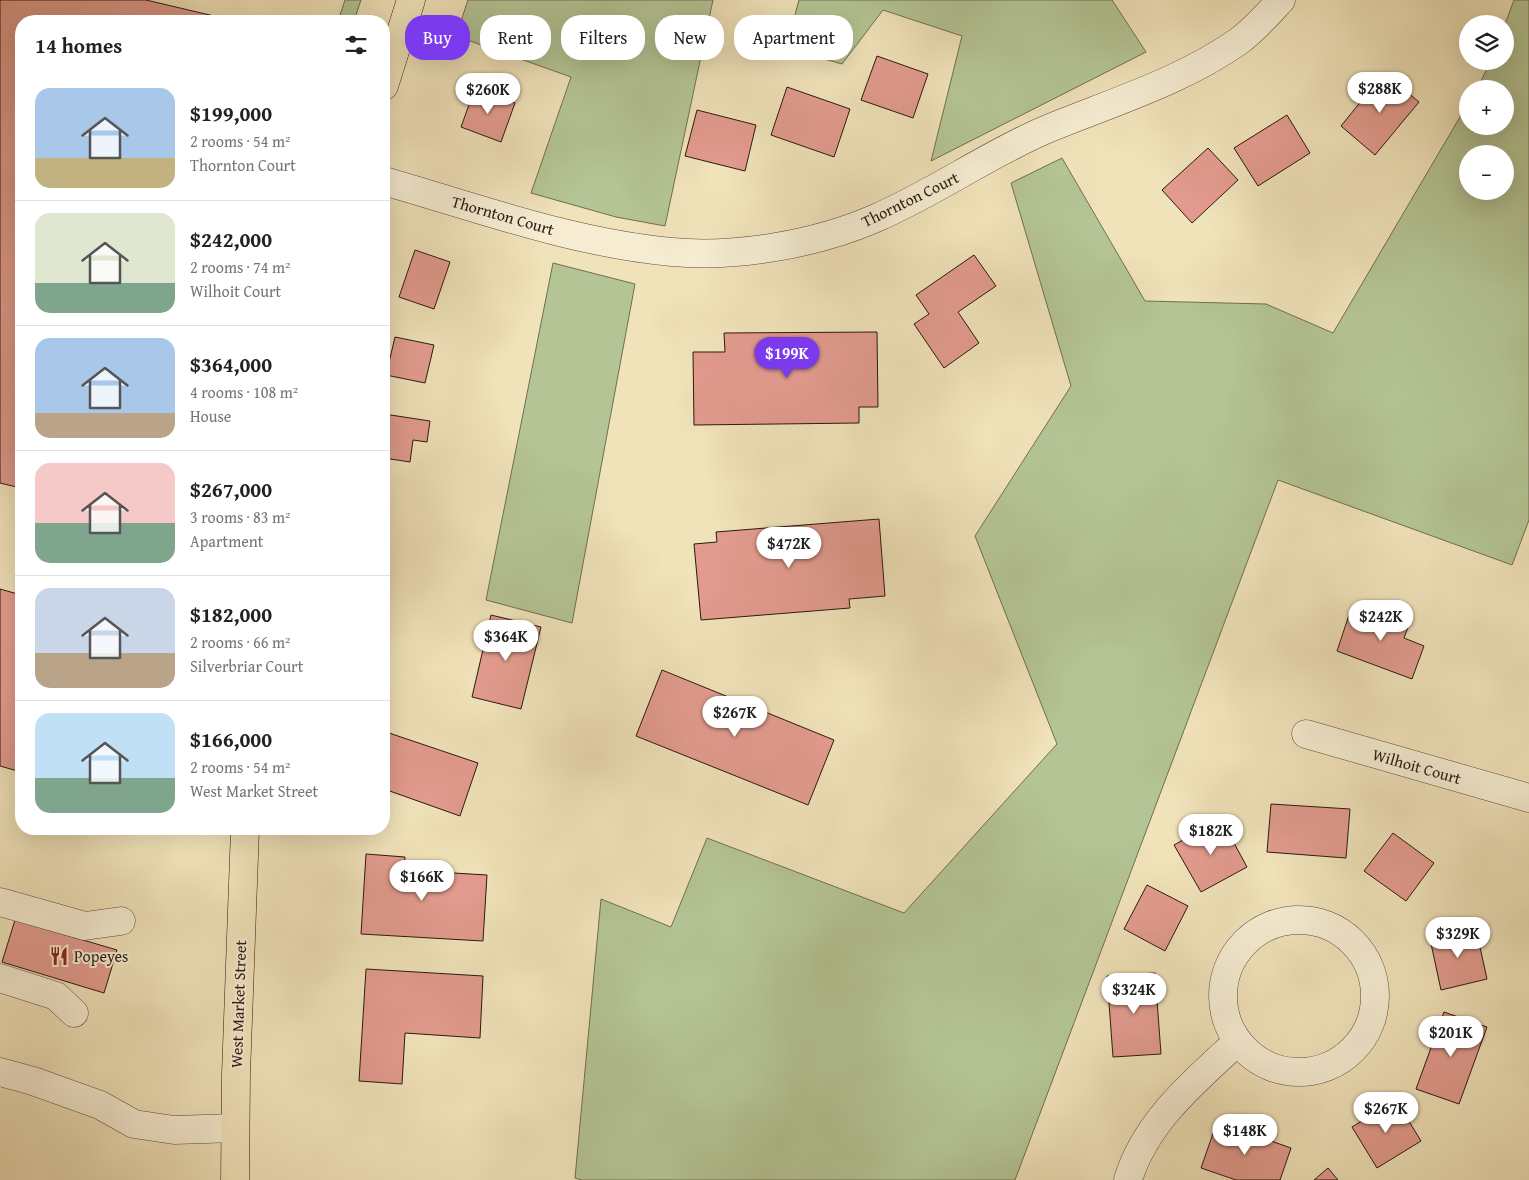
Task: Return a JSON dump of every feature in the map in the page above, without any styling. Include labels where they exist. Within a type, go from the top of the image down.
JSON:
[{"type":"main road","points":[[390,67],[411,0]]},
{"type":"main road","name":"West Market Street","points":[[235,1180],[245,835]]},
{"type":"street","name":"Thornton Court","points":[[390,183],[578,237],[623,246],[684,252],[732,252],[784,245],[826,236],[876,218],[1041,132],[1191,70],[1241,40],[1280,0]]},
{"type":"street","name":"Wilhoit Court","points":[[1306,734],[1529,798]]},
{"type":"street","points":[[0,902],[85,926],[121,921]]},
{"type":"street","points":[[1303,919],[1320,922],[1336,929],[1350,939],[1361,952],[1370,967],[1374,983],[1375,1000],[1372,1017],[1366,1033],[1356,1047],[1343,1058],[1312,1072],[1278,1070],[1263,1064],[1237,1042],[1228,1027],[1223,1010],[1222,993],[1225,976],[1231,960],[1241,946],[1254,934],[1269,925],[1286,920],[1303,919]]},
{"type":"street","points":[[0,978],[56,996],[74,1013]]},
{"type":"street","points":[[1128,1180],[1144,1144],[1178,1097],[1237,1042]]},
{"type":"street","points":[[0,1072],[33,1081],[100,1105],[134,1124],[174,1130],[235,1128]]},
{"type":"green space","points":[[345,0],[361,0],[356,15],[340,15]]},
{"type":"green space","points":[[468,0],[713,0],[710,15],[655,15],[655,60],[700,60],[665,226],[616,217],[531,193],[571,77],[523,60],[551,60],[551,15],[480,15],[480,45],[470,41],[470,15],[463,15]]},
{"type":"green space","points":[[799,0],[1112,0],[1146,52],[931,161],[962,36],[883,10],[853,50],[853,15],[795,15]]},
{"type":"green space","points":[[1514,0],[1529,0],[1529,520],[1512,565],[1278,480],[1015,1180],[582,1180],[575,1178],[601,899],[671,927],[707,838],[904,913],[1057,744],[975,536],[1071,386],[1011,183],[1062,158],[1145,301],[1266,304],[1333,333],[1459,119],[1459,135],[1514,135],[1514,80],[1482,80],[1486,70],[1514,70],[1514,15],[1508,15]]},
{"type":"green space","points":[[828,60],[845,60],[842,64]]},
{"type":"green space","points":[[553,263],[635,284],[572,623],[486,600]]},
{"type":"building","points":[[0,0],[146,0],[210,15],[15,15],[15,487],[0,483]]},
{"type":"building","points":[[877,56],[928,74],[913,118],[861,100]]},
{"type":"building","points":[[1384,73],[1419,102],[1375,155],[1341,126]]},
{"type":"building","points":[[787,87],[850,109],[834,157],[771,135]]},
{"type":"building","points":[[475,88],[515,103],[501,142],[461,127]]},
{"type":"building","points":[[697,110],[756,125],[745,171],[685,156]]},
{"type":"building","points":[[1287,115],[1310,153],[1258,186],[1234,148]]},
{"type":"building","points":[[1208,148],[1238,180],[1192,223],[1162,190]]},
{"type":"building","points":[[415,250],[450,262],[434,309],[399,297]]},
{"type":"building","points":[[974,255],[996,286],[958,312],[979,343],[944,368],[914,324],[929,314],[916,295]]},
{"type":"building","points":[[877,332],[878,407],[859,407],[859,423],[694,425],[693,352],[725,352],[724,333]]},
{"type":"building","points":[[395,337],[434,345],[425,383],[390,376],[390,358]]},
{"type":"building","points":[[390,415],[430,421],[427,442],[413,440],[410,462],[390,459]]},
{"type":"building","points":[[879,519],[885,596],[849,599],[850,608],[701,620],[694,544],[717,542],[716,532]]},
{"type":"building","points":[[0,589],[15,593],[15,770],[0,766]]},
{"type":"building","points":[[1368,607],[1410,622],[1404,638],[1424,646],[1412,679],[1337,651],[1350,612],[1364,617]]},
{"type":"building","points":[[491,615],[541,627],[521,709],[472,697]]},
{"type":"building","points":[[662,670],[834,740],[808,805],[636,736]]},
{"type":"building","points":[[390,733],[478,763],[460,816],[390,791]]},
{"type":"building","points":[[1271,804],[1350,809],[1346,858],[1267,852]]},
{"type":"building","points":[[1221,819],[1247,867],[1201,892],[1174,845]]},
{"type":"building","points":[[1393,833],[1434,863],[1406,901],[1364,871]]},
{"type":"building","points":[[366,854],[405,857],[404,870],[487,875],[483,941],[361,934]]},
{"type":"building","points":[[1147,885],[1188,906],[1165,951],[1124,929]]},
{"type":"building","name":"Popeyes","points":[[15,920],[117,950],[104,993],[2,962]]},
{"type":"building","points":[[1476,929],[1487,979],[1441,990],[1430,939]]},
{"type":"building","points":[[366,969],[483,976],[480,1038],[405,1033],[402,1084],[359,1081]]},
{"type":"building","points":[[1155,973],[1161,1054],[1113,1057],[1107,976]]},
{"type":"building","points":[[1444,1012],[1487,1027],[1459,1104],[1416,1089]]},
{"type":"building","points":[[1396,1100],[1421,1141],[1377,1168],[1352,1127]]},
{"type":"building","points":[[1217,1122],[1291,1148],[1280,1180],[1236,1180],[1201,1168]]},
{"type":"building","points":[[1328,1168],[1338,1180],[1314,1180]]},
{"type":"place","name":"Popeyes","points":[[59,956]]}]
